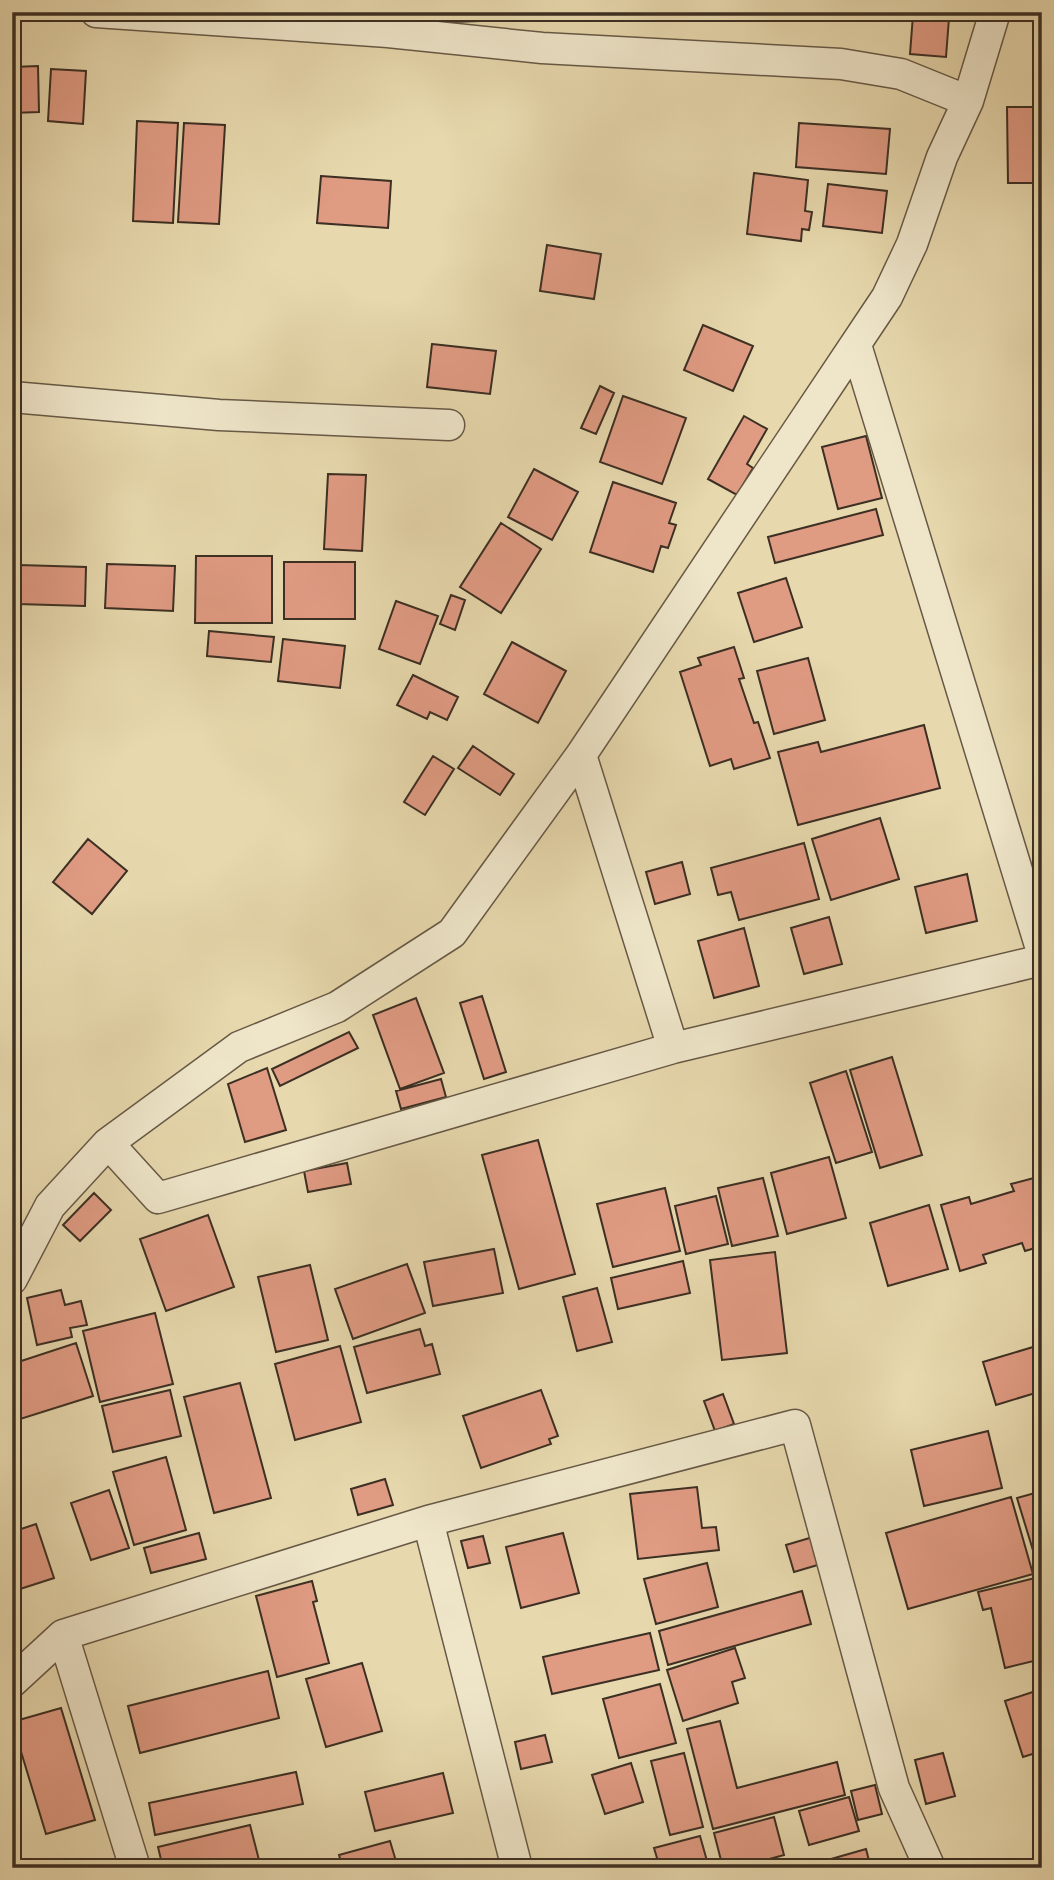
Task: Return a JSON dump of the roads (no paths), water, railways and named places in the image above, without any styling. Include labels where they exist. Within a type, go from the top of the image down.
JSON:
[{"type":"street","points":[[96,12],[388,32],[542,48],[841,64],[901,74],[968,101]]},
{"type":"street","points":[[12,1279],[50,1206],[108,1143],[239,1048],[337,1007],[452,933],[580,755],[887,297],[912,244],[942,157],[968,101],[995,12]]},
{"type":"street","points":[[856,345],[1042,952]]},
{"type":"street","points":[[12,397],[219,415],[449,425]]},
{"type":"street","points":[[580,755],[673,1048]]},
{"type":"street","points":[[108,1143],[158,1198],[673,1048],[1042,960]]},
{"type":"street","points":[[12,1682],[63,1635],[428,1521],[795,1425],[894,1788],[930,1868]]},
{"type":"street","points":[[428,1521],[517,1868]]},
{"type":"street","points":[[63,1635],[135,1868]]}]
